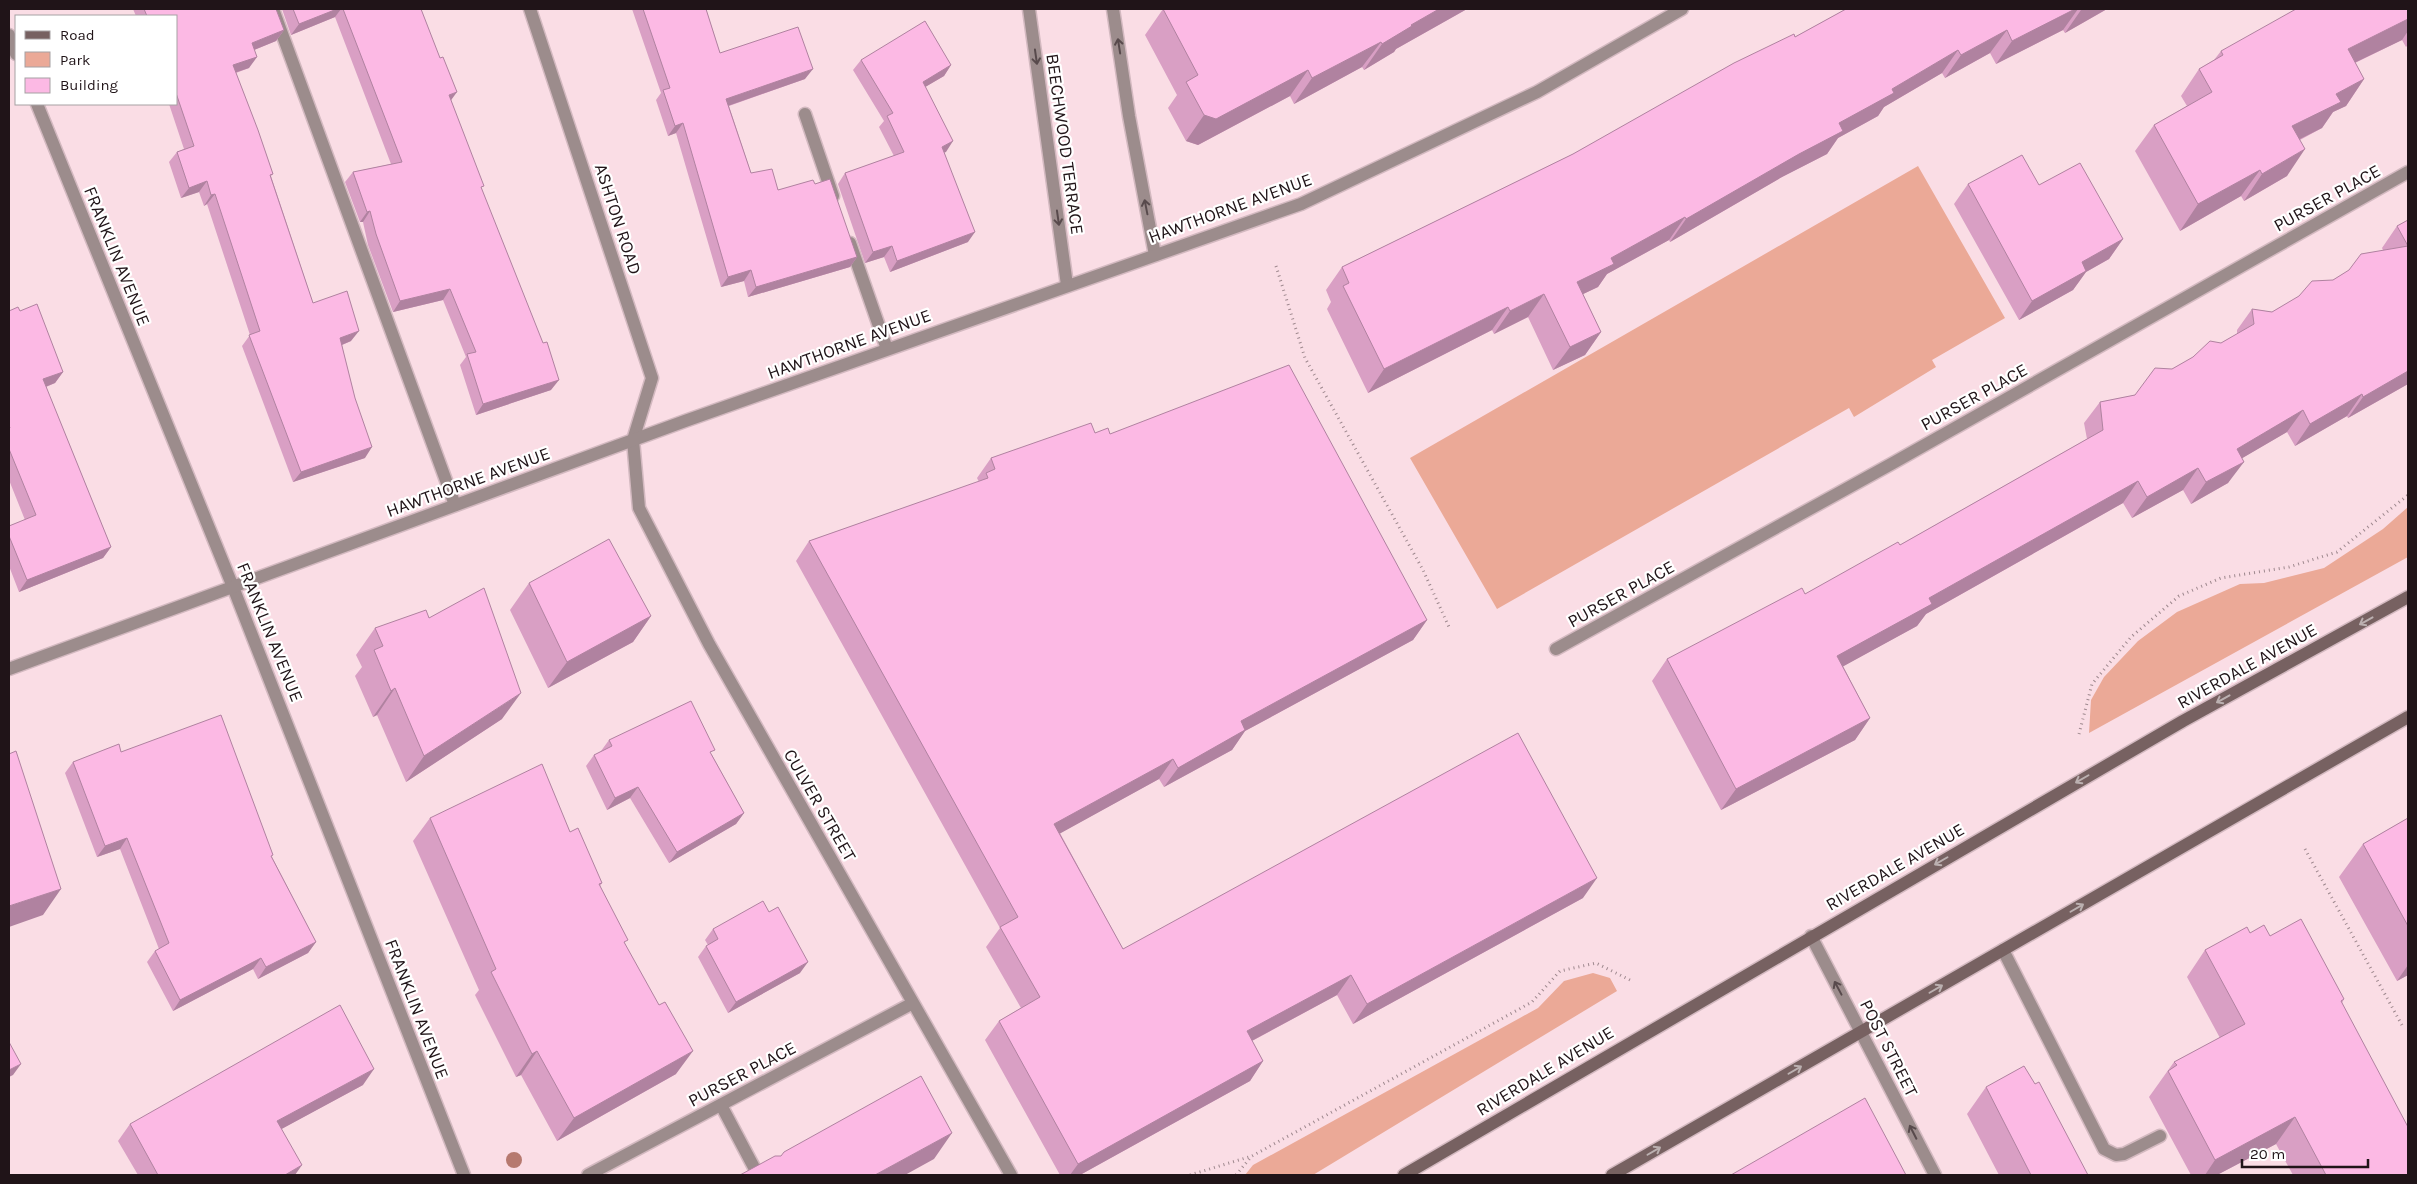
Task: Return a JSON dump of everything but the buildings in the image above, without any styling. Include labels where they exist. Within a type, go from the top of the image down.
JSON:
[{"type":"main road","name":"RIVERDALE AVENUE","points":[[1404,1175],[1811,936],[2183,721],[2408,597]]},
{"type":"main road","points":[[1612,1175],[2408,717]]},
{"type":"street","points":[[273,9],[456,505]]},
{"type":"street","name":"ASHTON ROAD","points":[[530,9],[652,378],[633,440]]},
{"type":"street","name":"BEECHWOOD TERRACE","points":[[1029,9],[1067,285]]},
{"type":"street","points":[[1113,9],[1129,116],[1155,254]]},
{"type":"street","name":"HAWTHORNE AVENUE","points":[[9,669],[633,440],[1067,285],[1301,204],[1536,92],[1682,9]]},
{"type":"street","points":[[9,36],[15,51]]},
{"type":"street","name":"FRANKLIN AVENUE","points":[[36,105],[233,587],[464,1175]]},
{"type":"street","points":[[805,114],[838,208]]},
{"type":"street","name":"PURSER PLACE","points":[[1556,649],[1894,463],[2408,172]]},
{"type":"street","points":[[844,227],[887,349]]},
{"type":"street","name":"CULVER STREET","points":[[633,440],[639,508],[709,644],[1011,1175]]},
{"type":"street","name":"POST STREET","points":[[1811,936],[1935,1175]]},
{"type":"street","points":[[2003,950],[2104,1148],[2116,1155],[2124,1154],[2160,1136]]},
{"type":"street","name":"PURSER PLACE","points":[[588,1175],[913,1003]]},
{"type":"street","points":[[721,1105],[758,1175]]},
{"type":"path","points":[[1276,266],[1305,358],[1423,570],[1449,627]]},
{"type":"path","points":[[2079,734],[2092,684],[2131,637],[2179,596],[2221,578],[2289,567],[2336,552],[2383,517],[2408,495]]},
{"type":"path","points":[[2305,849],[2403,1028]]},
{"type":"path","points":[[1190,1175],[1252,1156],[1532,1002],[1560,971],[1596,963],[1630,980]]},
{"type":"path","points":[[1236,1175],[1252,1156]]},
{"type":"green space","points":[[1918,166],[2005,318],[1932,360],[1936,367],[1854,417],[1849,408],[1497,609],[1410,458]]},
{"type":"green space","points":[[2408,507],[2408,557],[2089,733],[2091,700],[2104,677],[2138,641],[2177,612],[2240,584],[2264,583],[2324,568],[2383,529]]},
{"type":"green space","points":[[1593,973],[1610,978],[1617,991],[1313,1175],[1245,1175],[1253,1165],[1538,1008],[1564,981]]}]
